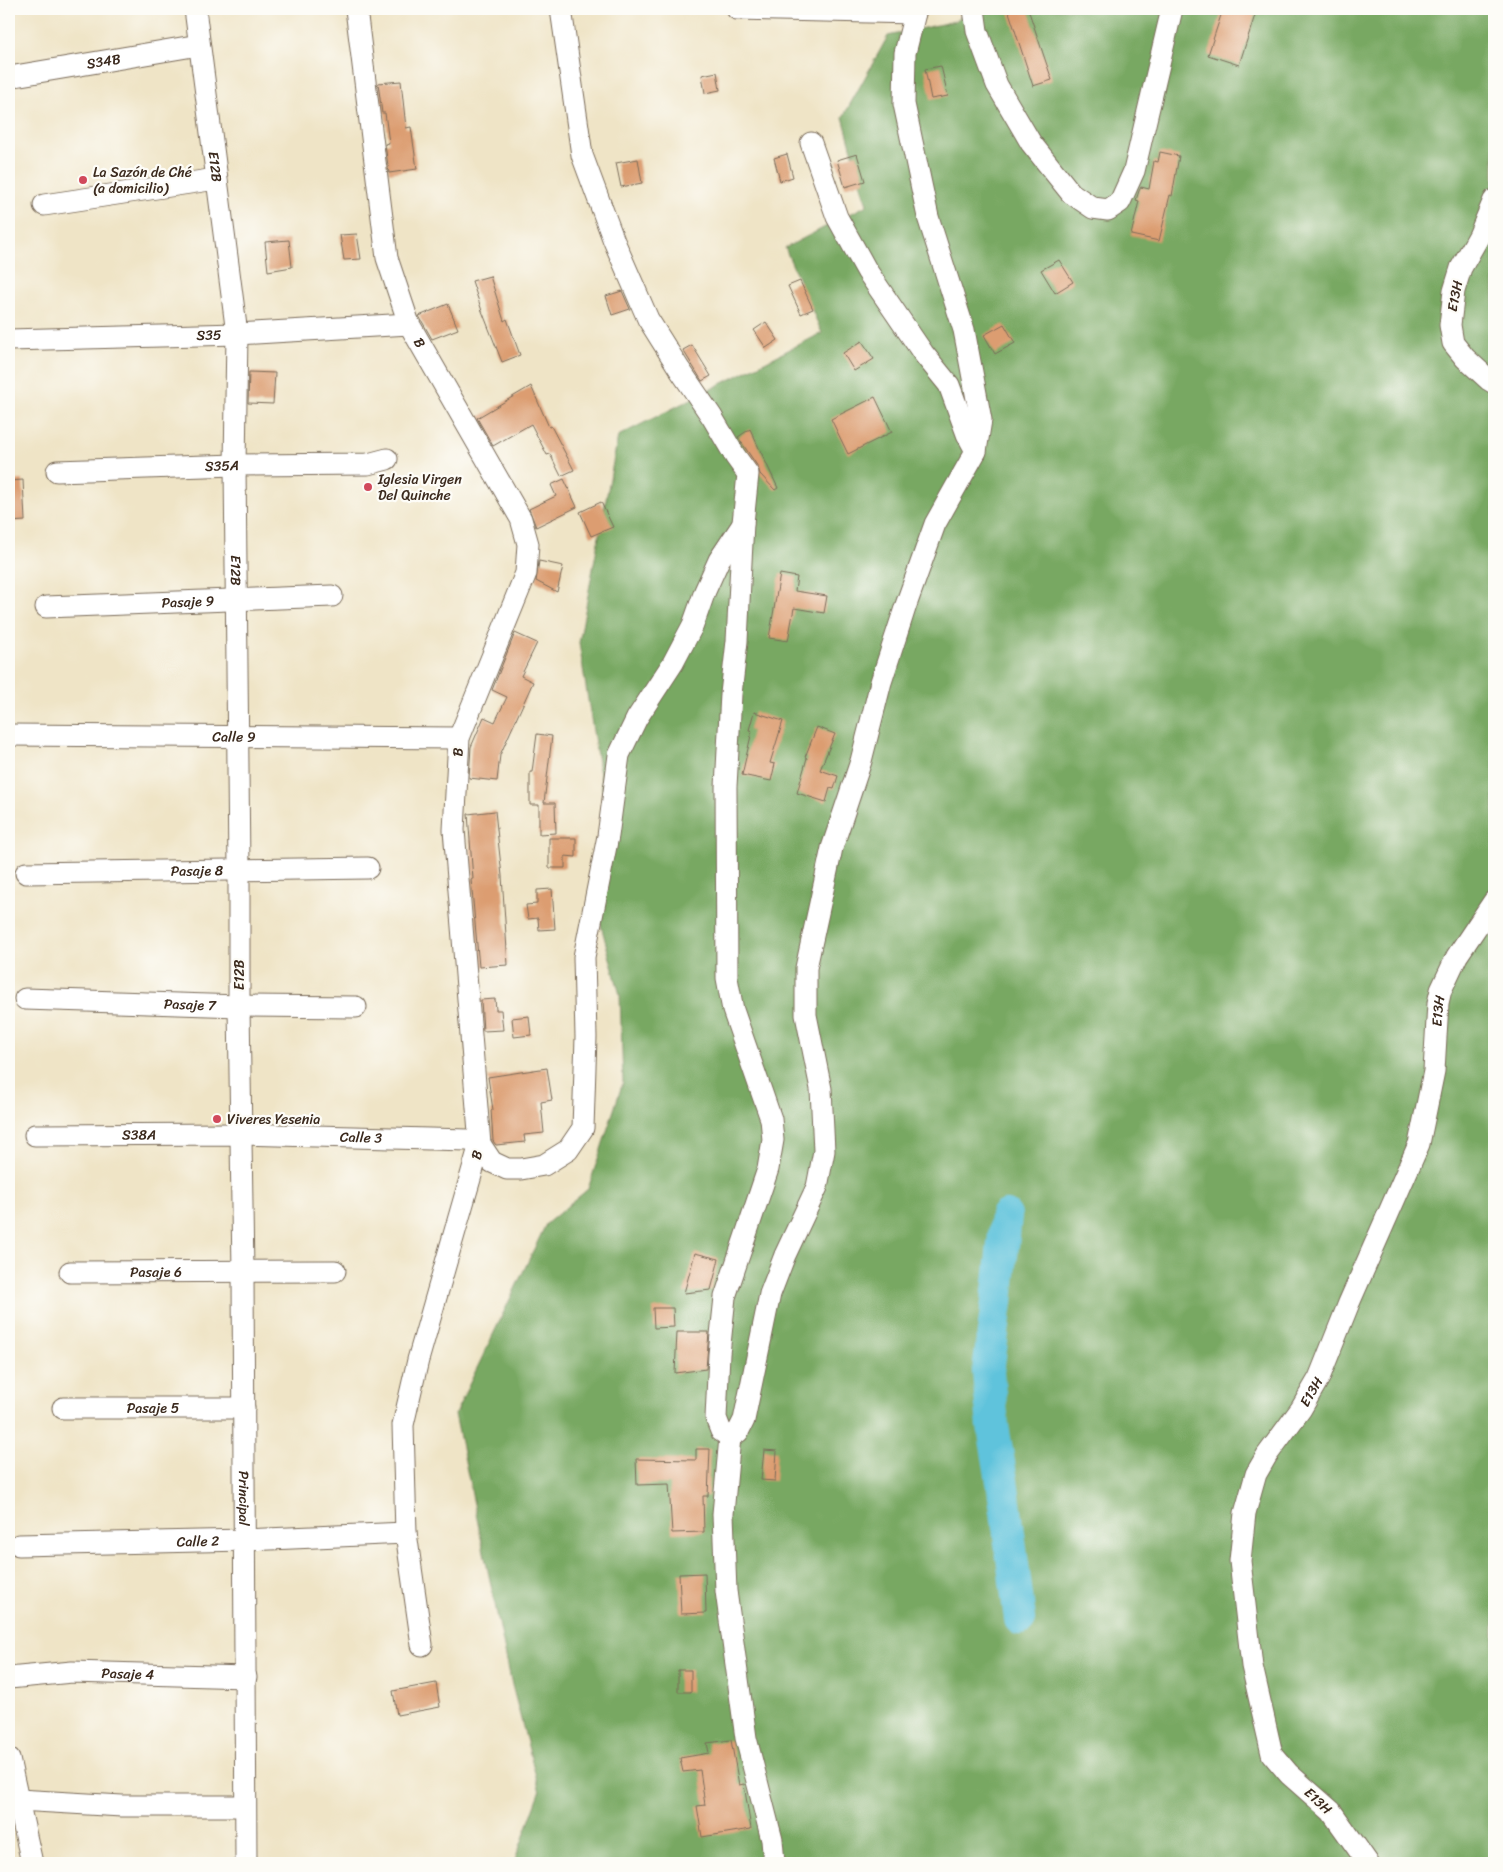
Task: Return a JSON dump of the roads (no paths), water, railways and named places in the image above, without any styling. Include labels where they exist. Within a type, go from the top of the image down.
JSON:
[{"type":"street","name":"E12B","points":[[195,9],[237,334],[235,465],[239,870],[238,1006],[242,1134]]},
{"type":"street","name":"B","points":[[356,9],[387,258],[409,324],[521,519],[528,544],[526,573],[459,738],[454,830],[480,1144],[418,1360],[403,1425],[406,1533]]},
{"type":"street","points":[[561,9],[582,155],[614,240],[648,318],[748,474],[743,523],[737,641],[731,694],[726,787],[725,883],[727,978],[733,1010],[771,1119],[773,1140],[768,1169],[725,1297],[719,1354],[716,1418],[721,1431],[730,1436]]},
{"type":"street","points":[[730,1436],[738,1432],[744,1420],[770,1294],[785,1255],[817,1187],[824,1151],[821,1089],[806,1015],[806,968],[832,848],[861,761],[884,673],[934,524],[976,451],[981,420],[964,330],[928,217],[904,104],[905,53],[916,11],[737,9]]},
{"type":"street","points":[[974,9],[977,31],[997,85],[1031,143],[1071,193],[1093,208],[1108,210],[1120,202],[1134,172],[1172,9]]},
{"type":"street","name":"S34B","points":[[9,77],[199,45]]},
{"type":"street","points":[[812,143],[836,217],[866,271],[923,353],[948,385],[967,434],[976,451]]},
{"type":"street","points":[[44,206],[216,180]]},
{"type":"street","name":"E13H","points":[[1494,200],[1479,236],[1461,268],[1454,291],[1450,325],[1453,343],[1466,358],[1494,383]]},
{"type":"street","name":"S35","points":[[9,340],[237,334],[409,324]]},
{"type":"street","name":"S35A","points":[[57,472],[235,465],[368,464],[386,459]]},
{"type":"street","points":[[480,1144],[492,1162],[507,1169],[521,1169],[544,1165],[568,1150],[583,1128],[586,1037],[584,957],[608,836],[619,755],[637,718],[673,663],[693,625],[705,590],[719,560],[743,523]]},
{"type":"street","name":"Pasaje 9","points":[[46,607],[332,596]]},
{"type":"street","name":"Calle 9","points":[[9,735],[459,738]]},
{"type":"street","name":"Pasaje 8","points":[[26,873],[368,868]]},
{"type":"street","name":"E13H","points":[[1368,1863],[1332,1811],[1289,1774],[1272,1754],[1251,1657],[1240,1561],[1246,1513],[1256,1474],[1301,1410],[1320,1378],[1349,1302],[1419,1144],[1434,1071],[1438,1003],[1441,990],[1457,956],[1494,901]]},
{"type":"street","name":"Pasaje 7","points":[[24,999],[238,1006],[356,1007]]},
{"type":"street","name":"Calle 3","points":[[242,1134],[468,1140],[480,1144]]},
{"type":"street","name":"S38A","points":[[36,1136],[242,1134]]},
{"type":"street","name":"Principal","points":[[242,1134],[246,1863]]},
{"type":"street","name":"Pasaje 6","points":[[70,1272],[335,1271]]},
{"type":"street","name":"Pasaje 5","points":[[63,1408],[244,1408]]},
{"type":"street","points":[[730,1436],[723,1514],[726,1591],[746,1738],[772,1840],[774,1863]]},
{"type":"street","points":[[406,1533],[422,1645]]},
{"type":"street","name":"Calle 2","points":[[19,1545],[245,1540],[406,1533]]},
{"type":"street","name":"Pasaje 4","points":[[9,1678],[72,1672],[246,1677]]},
{"type":"street","points":[[9,1758],[32,1863]]},
{"type":"street","points":[[18,1800],[122,1806],[245,1806]]},
{"type":"waterway","points":[[1006,1216],[988,1372],[993,1426],[1020,1619]]},
{"type":"place","name":"La Sazón de Ché (a domicilio)","points":[[83,180]]},
{"type":"place","name":"Iglesia Virgen Del Quinche","points":[[368,487]]},
{"type":"place","name":"Viveres Yesenia","points":[[217,1119]]}]
